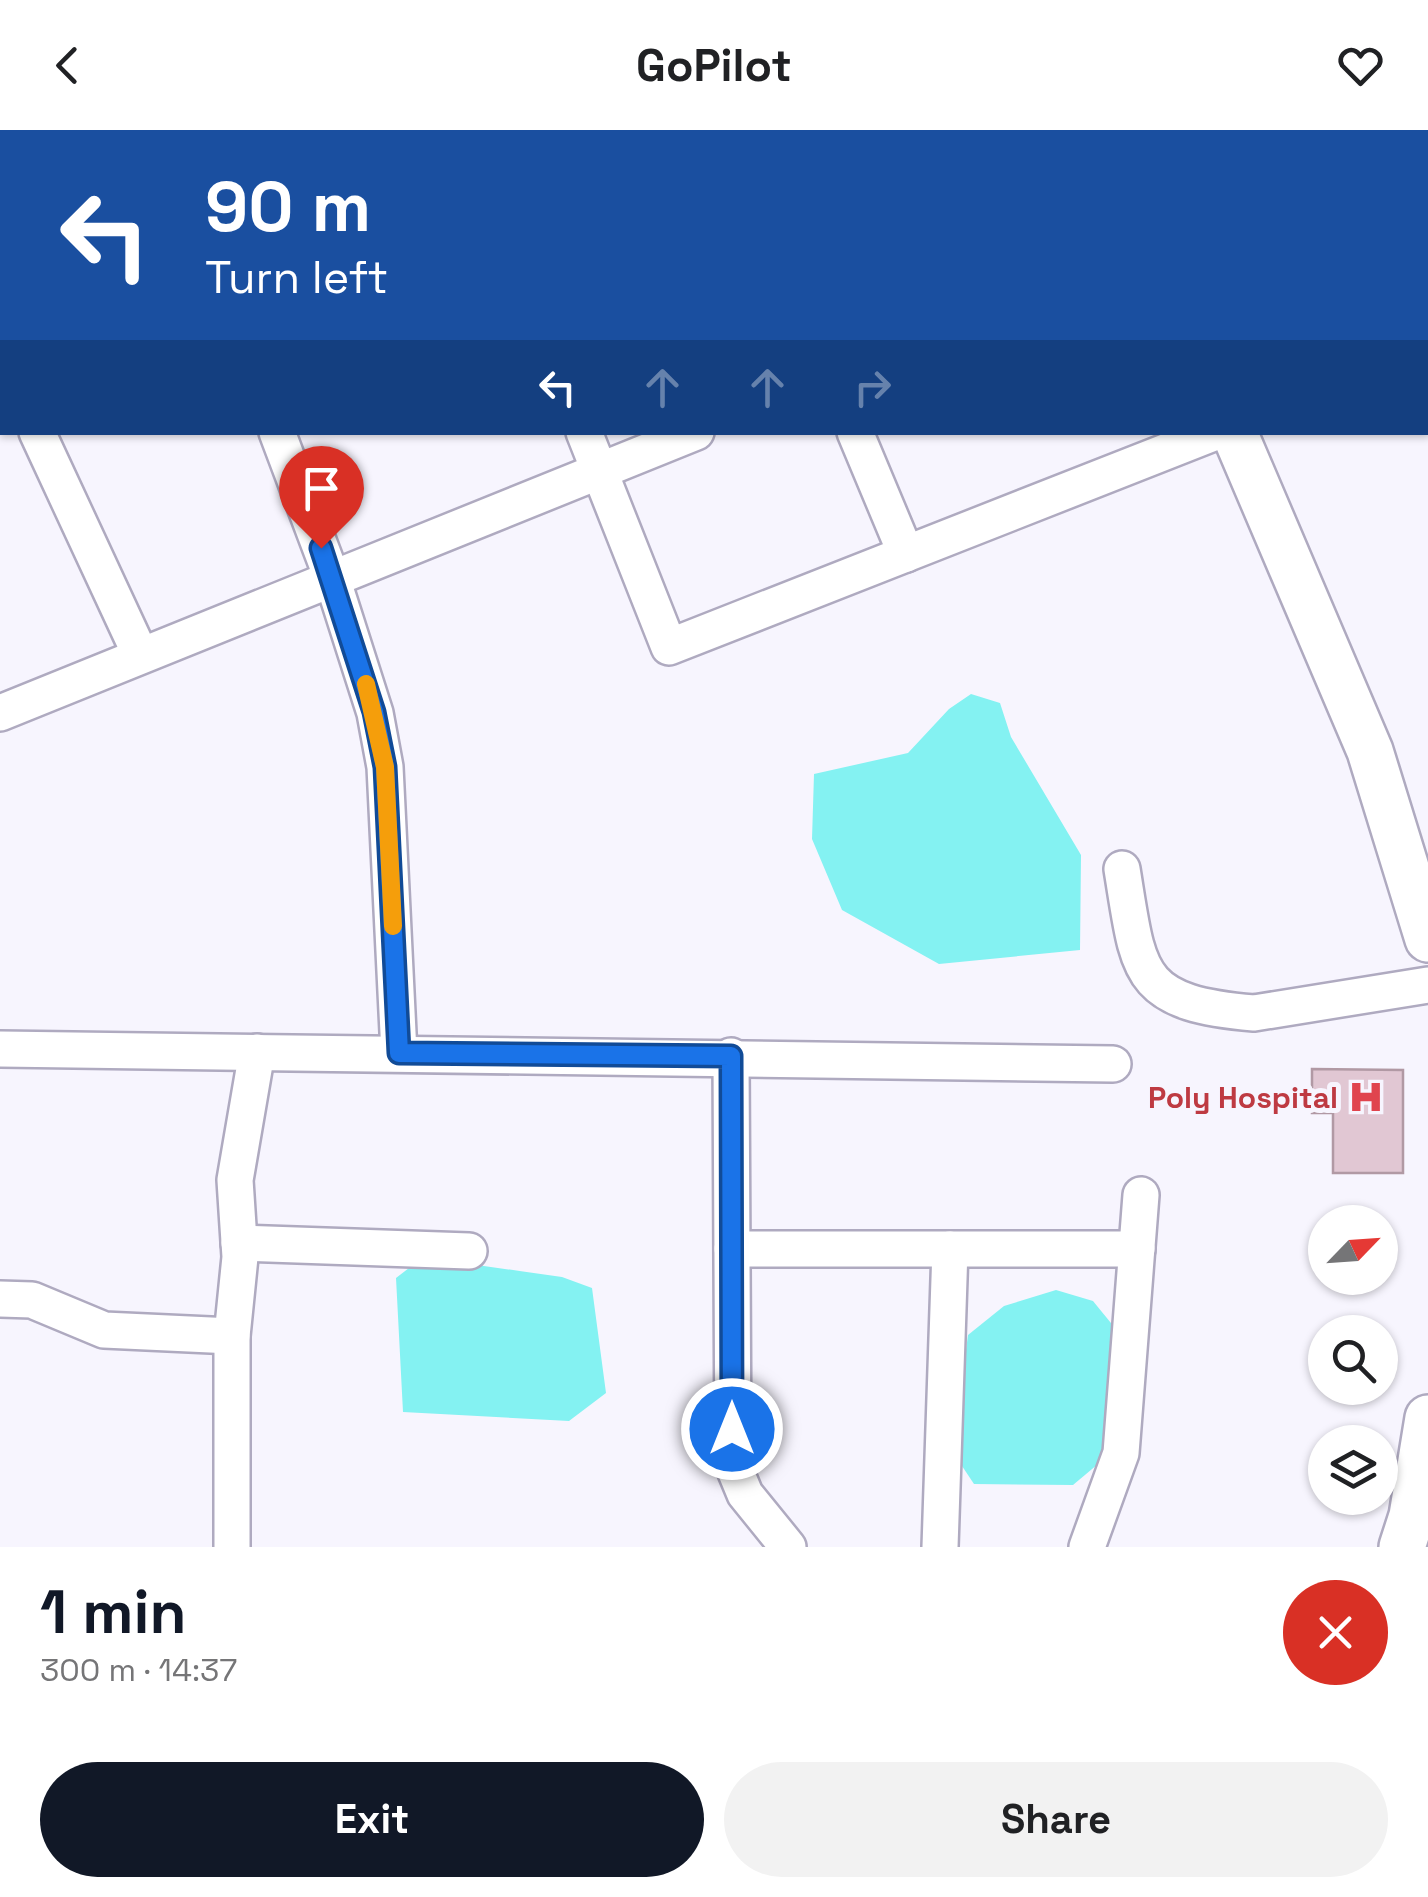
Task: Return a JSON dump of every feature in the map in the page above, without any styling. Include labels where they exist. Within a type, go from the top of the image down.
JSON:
[{"type":"main road","points":[[1235,435],[1370,751],[1428,939]]},
{"type":"main road","points":[[1402,1547],[1412,1516],[1428,1418]]},
{"type":"street","points":[[39,435],[140,654]]},
{"type":"street","points":[[278,435],[332,578],[374,712],[385,767],[399,1053]]},
{"type":"street","points":[[585,435],[670,647],[1208,435]]},
{"type":"street","points":[[0,713],[689,435]]},
{"type":"street","points":[[856,435],[906,554]]},
{"type":"street","points":[[1122,869],[1137,958],[1144,973],[1167,994],[1230,1011],[1254,1013],[1428,985]]},
{"type":"street","points":[[0,1049],[1113,1064]]},
{"type":"street","points":[[232,1547],[232,1336],[239,1243],[235,1180],[258,1052]]},
{"type":"street","points":[[731,1056],[733,1465],[745,1494],[788,1547]]},
{"type":"street","points":[[1087,1547],[1122,1452],[1141,1195]]},
{"type":"street","points":[[239,1243],[469,1251]]},
{"type":"street","points":[[732,1248],[1137,1249]]},
{"type":"street","points":[[940,1547],[950,1248]]},
{"type":"street","points":[[0,1299],[32,1300],[104,1330],[232,1336]]},
{"type":"water","points":[[971,694],[1000,703],[1011,737],[1081,855],[1080,950],[939,964],[842,910],[812,839],[814,774],[908,753],[949,709]]},
{"type":"water","points":[[444,1241],[470,1264],[562,1277],[592,1288],[606,1393],[569,1421],[403,1412],[396,1278]]},
{"type":"water","points":[[1056,1290],[1093,1301],[1115,1328],[1104,1459],[1073,1485],[974,1484],[952,1451],[968,1335],[1004,1306]]},
{"type":"building","points":[[1312,1069],[1403,1070],[1403,1173],[1333,1173],[1333,1113],[1312,1113]]},
{"type":"slow traffic","points":[[366,684],[385,767],[393,926]]},
{"type":"place","name":"Poly Hospital","points":[[1366,1097]]},
{"type":"route","points":[[321,548],[374,712],[385,767],[399,1053],[731,1056],[732,1429]]}]
